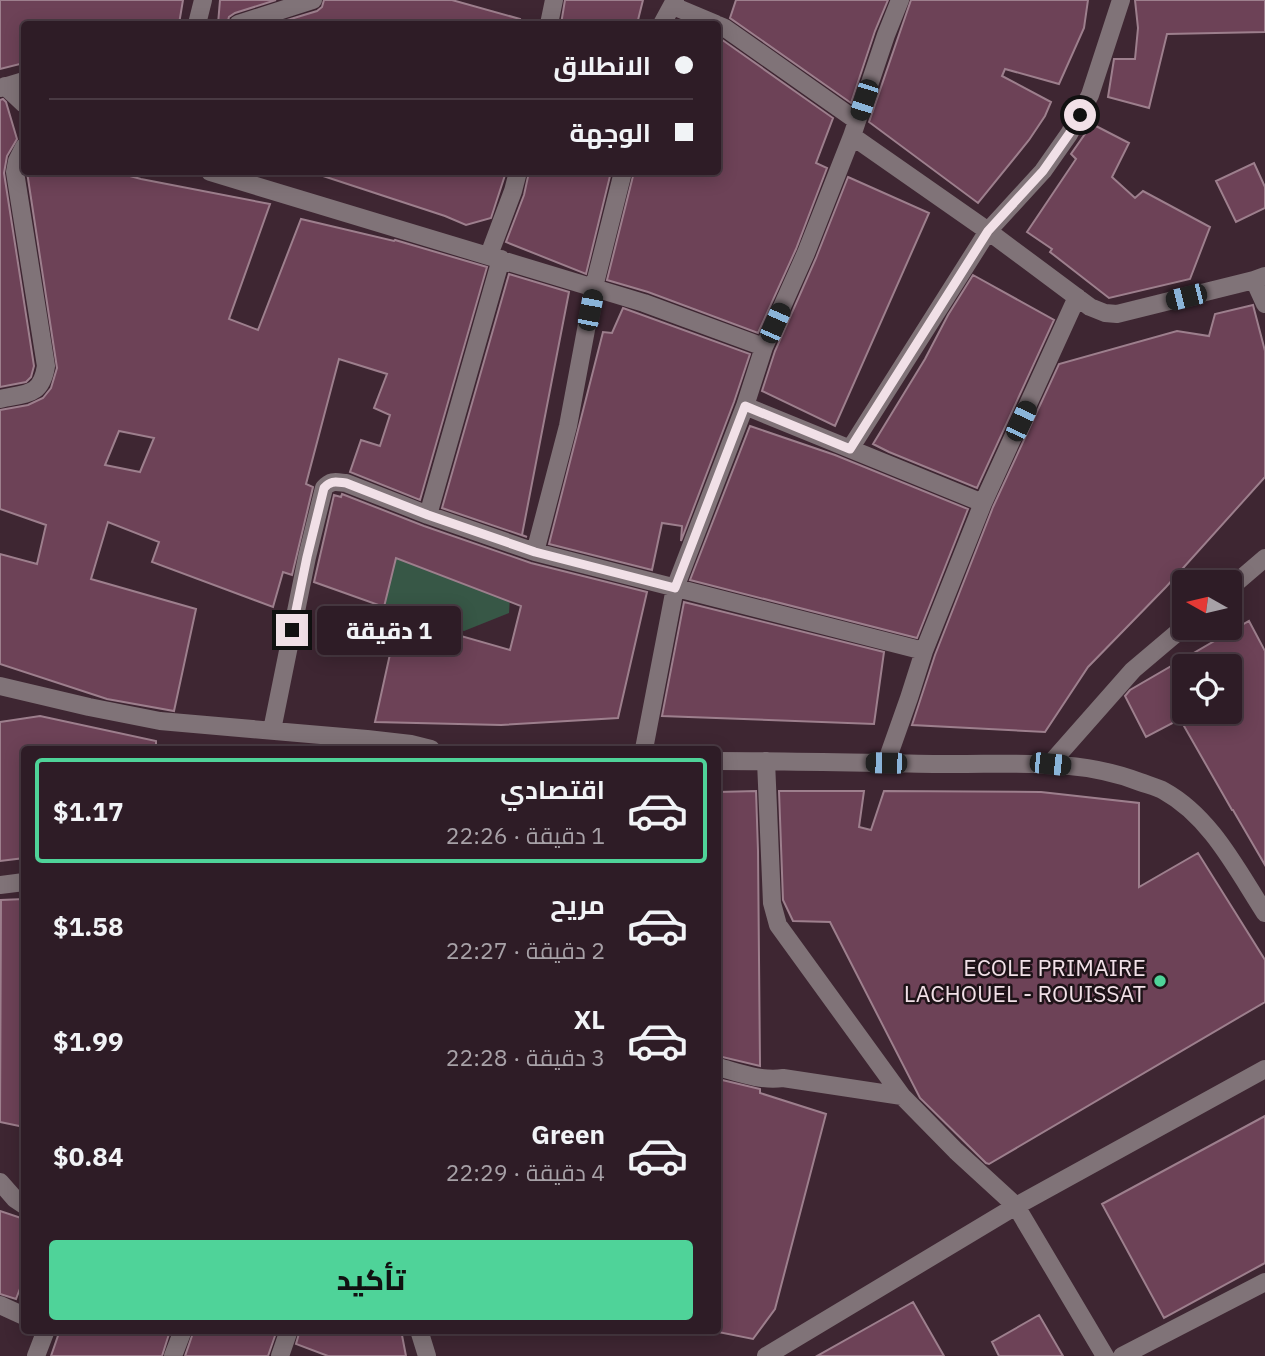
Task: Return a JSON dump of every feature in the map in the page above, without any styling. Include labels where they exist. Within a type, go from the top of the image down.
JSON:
[{"type":"street","points":[[198,21],[203,0]]},
{"type":"street","points":[[247,21],[313,0]]},
{"type":"street","points":[[550,21],[554,0]]},
{"type":"street","points":[[645,746],[675,588],[745,406],[764,347],[806,253],[854,129],[900,0]]},
{"type":"street","points":[[850,449],[988,231],[1043,171],[1069,134],[1090,95],[1121,0]]},
{"type":"street","points":[[665,21],[674,3],[709,21]]},
{"type":"street","points":[[721,26],[1090,307],[1117,314],[1260,278],[1265,304]]},
{"type":"street","points":[[3,87],[21,82]]},
{"type":"street","points":[[3,87],[21,102]]},
{"type":"street","points":[[0,399],[35,391],[44,377],[46,366],[15,172],[21,153]]},
{"type":"street","points":[[220,175],[594,287],[764,347]]},
{"type":"street","points":[[428,515],[517,175]]},
{"type":"street","points":[[535,552],[568,426],[594,287],[622,175]]},
{"type":"street","points":[[886,763],[924,651],[983,503],[1077,297]]},
{"type":"street","points":[[745,406],[983,503]]},
{"type":"street","points":[[272,730],[307,557],[324,488],[329,482],[346,483],[535,552],[924,651]]},
{"type":"street","points":[[1242,578],[1265,558]]},
{"type":"street","points":[[1050,764],[1133,670],[1172,637]]},
{"type":"street","points":[[0,686],[160,721],[419,746]]},
{"type":"street","points":[[721,761],[1050,764],[1123,775],[1164,791],[1193,812],[1219,841],[1265,913]]},
{"type":"street","points":[[766,761],[772,902],[778,925],[902,1096],[1016,1206],[1105,1356]]},
{"type":"street","points":[[0,885],[21,882]]},
{"type":"street","points":[[721,1068],[759,1079],[783,1078],[902,1096]]},
{"type":"street","points":[[766,1356],[1016,1206],[1265,1069]]},
{"type":"street","points":[[0,1182],[21,1203]]},
{"type":"street","points":[[1122,1356],[1265,1282]]},
{"type":"street","points":[[0,1305],[21,1315]]},
{"type":"street","points":[[36,1356],[44,1334]]},
{"type":"street","points":[[173,1356],[181,1334]]},
{"type":"street","points":[[285,1355],[288,1334]]},
{"type":"street","points":[[420,1334],[427,1356]]},
{"type":"green space","points":[[396,558],[510,596],[509,613],[464,631],[384,607]]},
{"type":"building","points":[[0,0],[183,0],[180,21],[21,21],[21,64],[0,69]]},
{"type":"building","points":[[220,0],[276,0],[235,13],[228,21],[218,21]]},
{"type":"building","points":[[324,0],[452,0],[520,19],[284,21],[322,7]]},
{"type":"building","points":[[565,0],[643,0],[638,21],[562,21]]},
{"type":"building","points":[[736,0],[888,0],[851,103],[730,18]]},
{"type":"building","points":[[911,0],[1088,0],[1084,28],[1059,84],[1005,69],[1002,76],[1051,102],[1029,140],[978,203],[869,122]]},
{"type":"building","points":[[1135,0],[1265,0],[1265,32],[1167,34],[1149,108],[1108,97],[1114,59],[1135,59],[1138,28]]},
{"type":"building","points":[[721,39],[833,118],[816,163],[827,168],[796,249],[758,333],[648,292],[607,280],[633,175],[721,175]]},
{"type":"building","points":[[3,99],[17,139],[7,156],[4,173],[34,366],[31,377],[26,382],[0,387],[0,100]]},
{"type":"building","points":[[1092,124],[1129,143],[1112,177],[1135,198],[1143,191],[1210,227],[1190,279],[1109,298],[1050,252],[1052,249],[1027,232],[1076,159],[1071,154]]},
{"type":"building","points":[[1254,163],[1265,187],[1265,208],[1236,222],[1216,181]]},
{"type":"building","points":[[27,175],[126,175],[270,204],[229,319],[258,330],[301,219],[395,240],[487,267],[420,500],[350,472],[361,440],[380,446],[390,415],[374,408],[387,374],[339,359],[306,484],[313,487],[292,575],[283,572],[273,607],[152,562],[159,542],[108,522],[91,579],[196,609],[174,711],[107,699],[0,664],[0,554],[37,564],[46,525],[0,509],[0,410],[28,405],[43,398],[51,388],[57,368]],"holes":[[[119,431],[154,438],[140,472],[105,465]]]},
{"type":"building","points":[[320,175],[505,175],[491,218],[466,225]]},
{"type":"building","points":[[528,175],[610,175],[586,274],[506,242],[524,195]]},
{"type":"building","points":[[848,177],[929,213],[835,426],[762,391],[775,351]]},
{"type":"building","points":[[509,274],[569,292],[522,535],[527,537],[442,508]]},
{"type":"building","points":[[973,275],[1054,320],[977,488],[873,444]]},
{"type":"building","points":[[1253,305],[1265,351],[1265,477],[1181,570],[1172,570],[1172,580],[1088,667],[1045,732],[912,725],[935,655],[993,507],[1059,364],[1177,331],[1209,336],[1215,314]]},
{"type":"building","points":[[623,308],[750,354],[681,541],[682,526],[662,523],[652,570],[549,544],[603,332],[612,333]]},
{"type":"building","points":[[750,426],[835,455],[968,509],[917,638],[690,580]]},
{"type":"building","points":[[342,494],[531,563],[647,592],[618,718],[501,725],[375,722],[398,618],[510,650],[521,606],[396,558],[384,607],[314,582],[334,495],[341,497]]},
{"type":"building","points":[[684,602],[884,652],[874,724],[662,716]]},
{"type":"building","points":[[1249,621],[1265,651],[1265,865],[1183,724],[1242,724],[1242,654],[1192,654],[1216,640],[1242,640],[1242,625]]},
{"type":"building","points":[[1172,666],[1172,723],[1146,737],[1125,696],[1130,690]]},
{"type":"building","points":[[40,716],[156,741],[156,746],[21,746],[21,858],[0,861],[0,722]]},
{"type":"building","points":[[756,791],[760,1066],[721,1057],[721,792]]},
{"type":"building","points":[[779,791],[864,791],[859,827],[871,830],[884,791],[1041,792],[1139,803],[1139,887],[1198,853],[1265,960],[1265,1002],[989,1164],[986,1163],[920,1098],[830,922],[793,921],[783,900]]},
{"type":"building","points":[[21,899],[21,1126],[0,1122],[1,900]]},
{"type":"building","points":[[721,1080],[760,1089],[760,1093],[826,1114],[775,1309],[753,1339],[721,1333]]},
{"type":"building","points":[[1265,1116],[1265,1263],[1164,1318],[1102,1204]]},
{"type":"building","points":[[0,1211],[21,1218],[21,1286],[16,1299],[0,1294]]},
{"type":"building","points":[[913,1302],[944,1356],[817,1356]]},
{"type":"building","points":[[1039,1315],[1063,1356],[999,1356],[992,1342]]},
{"type":"building","points":[[59,1334],[169,1334],[162,1356],[51,1356]]},
{"type":"building","points":[[193,1334],[276,1334],[268,1356],[185,1356]]},
{"type":"building","points":[[299,1334],[402,1334],[406,1356],[328,1356],[296,1344]]},
{"type":"place","name":"ECOLE PRIMAIRE LACHOUEL - ROUISSAT","points":[[1160,981]]},
{"type":"route","points":[[292,630],[324,488],[329,482],[346,483],[535,552],[675,588],[745,406],[850,449],[988,231],[1043,171],[1080,115]]}]
